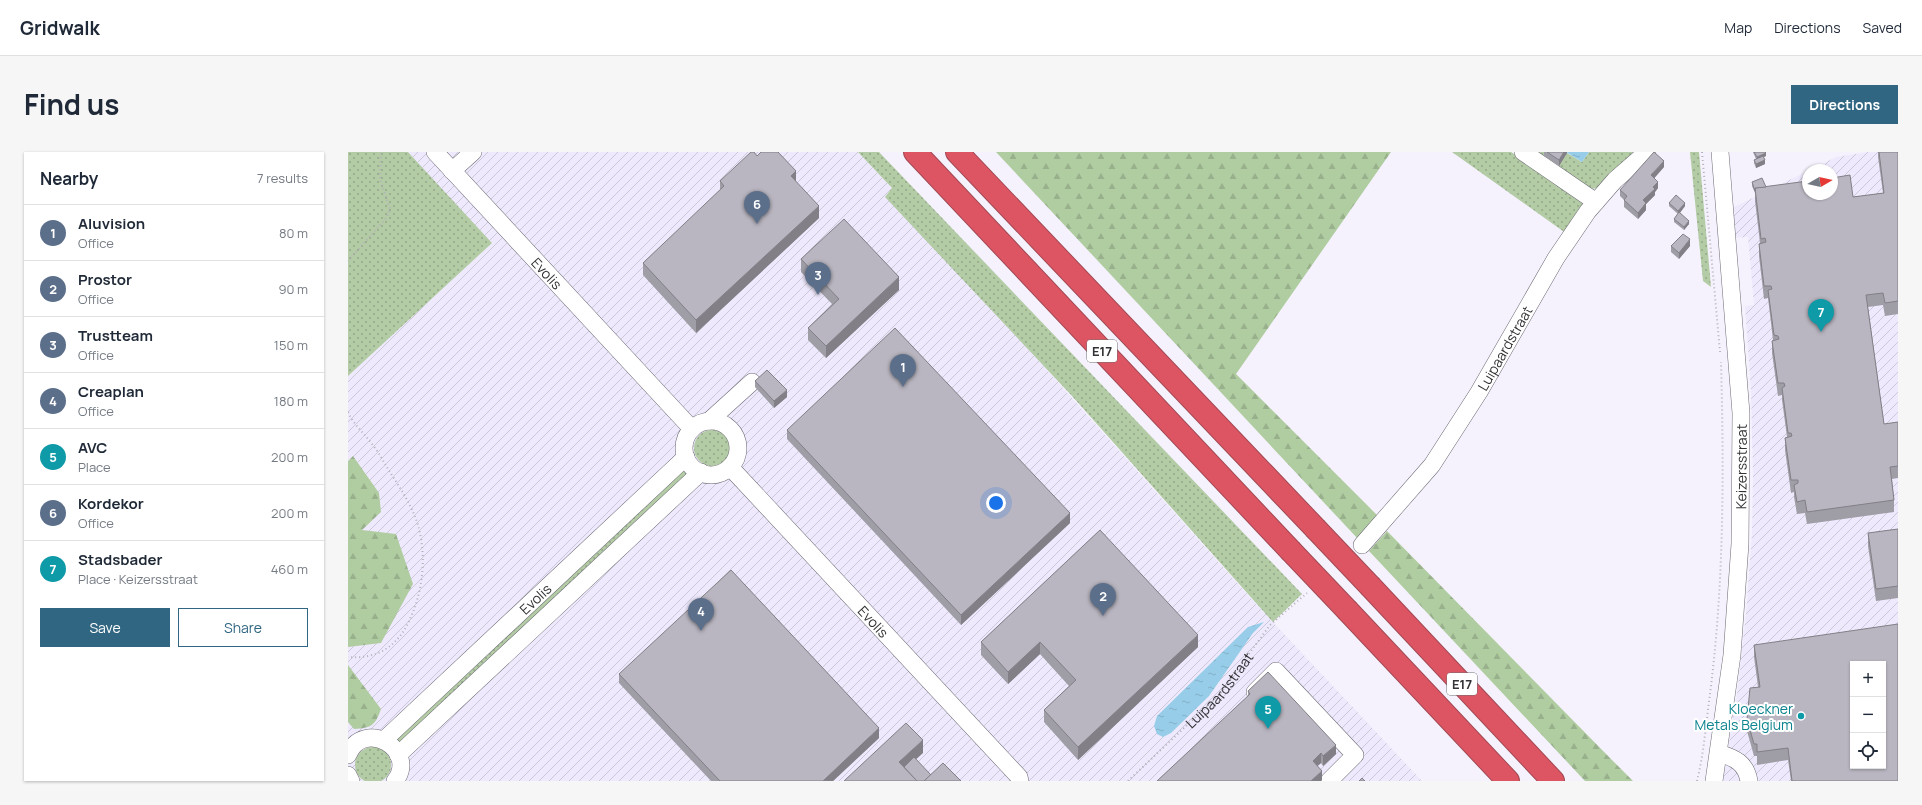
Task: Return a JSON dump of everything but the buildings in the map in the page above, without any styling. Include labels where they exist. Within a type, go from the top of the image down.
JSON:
[{"type":"highway","name":"E17","points":[[915,152],[1508,781]]},
{"type":"highway","name":"E17","points":[[957,152],[1315,528],[1553,781]]},
{"type":"street","name":"Evolis","points":[[435,152],[692,429]]},
{"type":"street","points":[[452,171],[473,152]]},
{"type":"street","points":[[1523,152],[1596,202]]},
{"type":"street","name":"Luipaardstraat","points":[[1362,545],[1432,465],[1479,392],[1556,258],[1596,202],[1615,180],[1647,152]]},
{"type":"street","name":"Keizersstraat","points":[[1714,781],[1732,655],[1740,544],[1741,413],[1720,152]]},
{"type":"street","points":[[709,421],[752,382]]},
{"type":"street","points":[[709,421],[716,421],[729,427],[736,438],[738,452],[730,467],[720,473],[714,474],[701,472],[693,467],[686,457],[684,446],[686,438],[692,429],[702,422],[709,421]]},
{"type":"street","name":"Evolis","points":[[384,740],[686,457]]},
{"type":"street","name":"Evolis","points":[[730,467],[1023,780]]},
{"type":"street","name":"Evolis","points":[[398,755],[701,472]]},
{"type":"street","points":[[1241,704],[1276,671],[1355,755],[1329,781]]},
{"type":"street","points":[[350,746],[368,738],[384,740],[395,748],[398,755],[400,771],[395,781]]},
{"type":"street","points":[[1719,753],[1735,758],[1743,764],[1748,774],[1749,781]]},
{"type":"street","points":[[348,775],[351,781]]},
{"type":"path","points":[[348,261],[387,217],[390,209],[380,179],[381,152]]},
{"type":"path","points":[[1697,781],[1716,641],[1722,562],[1723,492],[1721,362],[1702,152]]},
{"type":"path","points":[[348,412],[354,423],[373,444],[403,493],[419,528],[423,564],[416,601],[411,617],[402,634],[381,653],[358,658],[348,657]]},
{"type":"path","name":"Luipaardstraat","points":[[1128,781],[1220,694],[1270,625],[1306,595]]},
{"type":"shaded area","points":[[408,152],[858,152],[892,188],[885,196],[1021,341],[1256,604],[1422,781],[348,781],[348,376],[492,243]]},
{"type":"shaded area","points":[[1868,152],[1898,152],[1898,781],[1723,781],[1738,687],[1746,613],[1752,534],[1753,475],[1751,390],[1745,306],[1754,305],[1748,237],[1734,238],[1732,208],[1802,174],[1802,200],[1838,200],[1838,164],[1822,164],[1836,157]]},
{"type":"green space","points":[[348,152],[408,152],[492,243],[348,376]]},
{"type":"green space","points":[[858,152],[879,152],[1302,594],[1273,622],[1072,396],[885,197],[892,188]]},
{"type":"green space","points":[[996,152],[1391,152],[1236,374],[1379,517],[1358,539]]},
{"type":"green space","points":[[1452,152],[1511,152],[1586,201],[1567,234]]},
{"type":"green space","points":[[1534,152],[1546,152],[1558,166],[1567,153],[1582,162],[1589,152],[1639,152],[1597,188],[1591,189]]},
{"type":"green space","points":[[1690,152],[1699,152],[1711,287],[1703,281]]},
{"type":"green space","points":[[716,430],[725,435],[729,441],[729,455],[725,461],[716,466],[708,466],[699,461],[695,455],[694,444],[699,435],[705,431]]},
{"type":"green space","points":[[353,456],[379,493],[381,512],[362,530],[396,534],[413,584],[381,643],[348,647],[348,461]]},
{"type":"green space","points":[[685,465],[693,473],[399,748],[392,739]]},
{"type":"green space","points":[[1387,531],[1633,781],[1585,781],[1369,551]]},
{"type":"green space","points":[[348,665],[381,709],[374,723],[365,728],[354,729],[348,722]]},
{"type":"green space","points":[[376,747],[386,752],[390,758],[390,772],[386,778],[380,782],[370,783],[360,778],[356,772],[355,762],[360,752],[366,748]]},
{"type":"water","points":[[1566,152],[1589,152],[1582,162]]},
{"type":"water","points":[[1264,622],[1253,633],[1209,696],[1171,733],[1163,737],[1157,734],[1154,726],[1157,716],[1248,627]]},
{"type":"place","name":"Kordekor","points":[[757,224]]},
{"type":"place","name":"Trustteam","points":[[818,295]]},
{"type":"place","name":"Stadsbader","points":[[1821,332]]},
{"type":"place","name":"Aluvision","points":[[903,387]]},
{"type":"place","name":"Prostor","points":[[1103,616]]},
{"type":"place","name":"Creaplan","points":[[701,631]]},
{"type":"place","name":"Kloeckner Metals Belgium","points":[[1801,716]]},
{"type":"place","name":"AVC","points":[[1268,729]]}]
